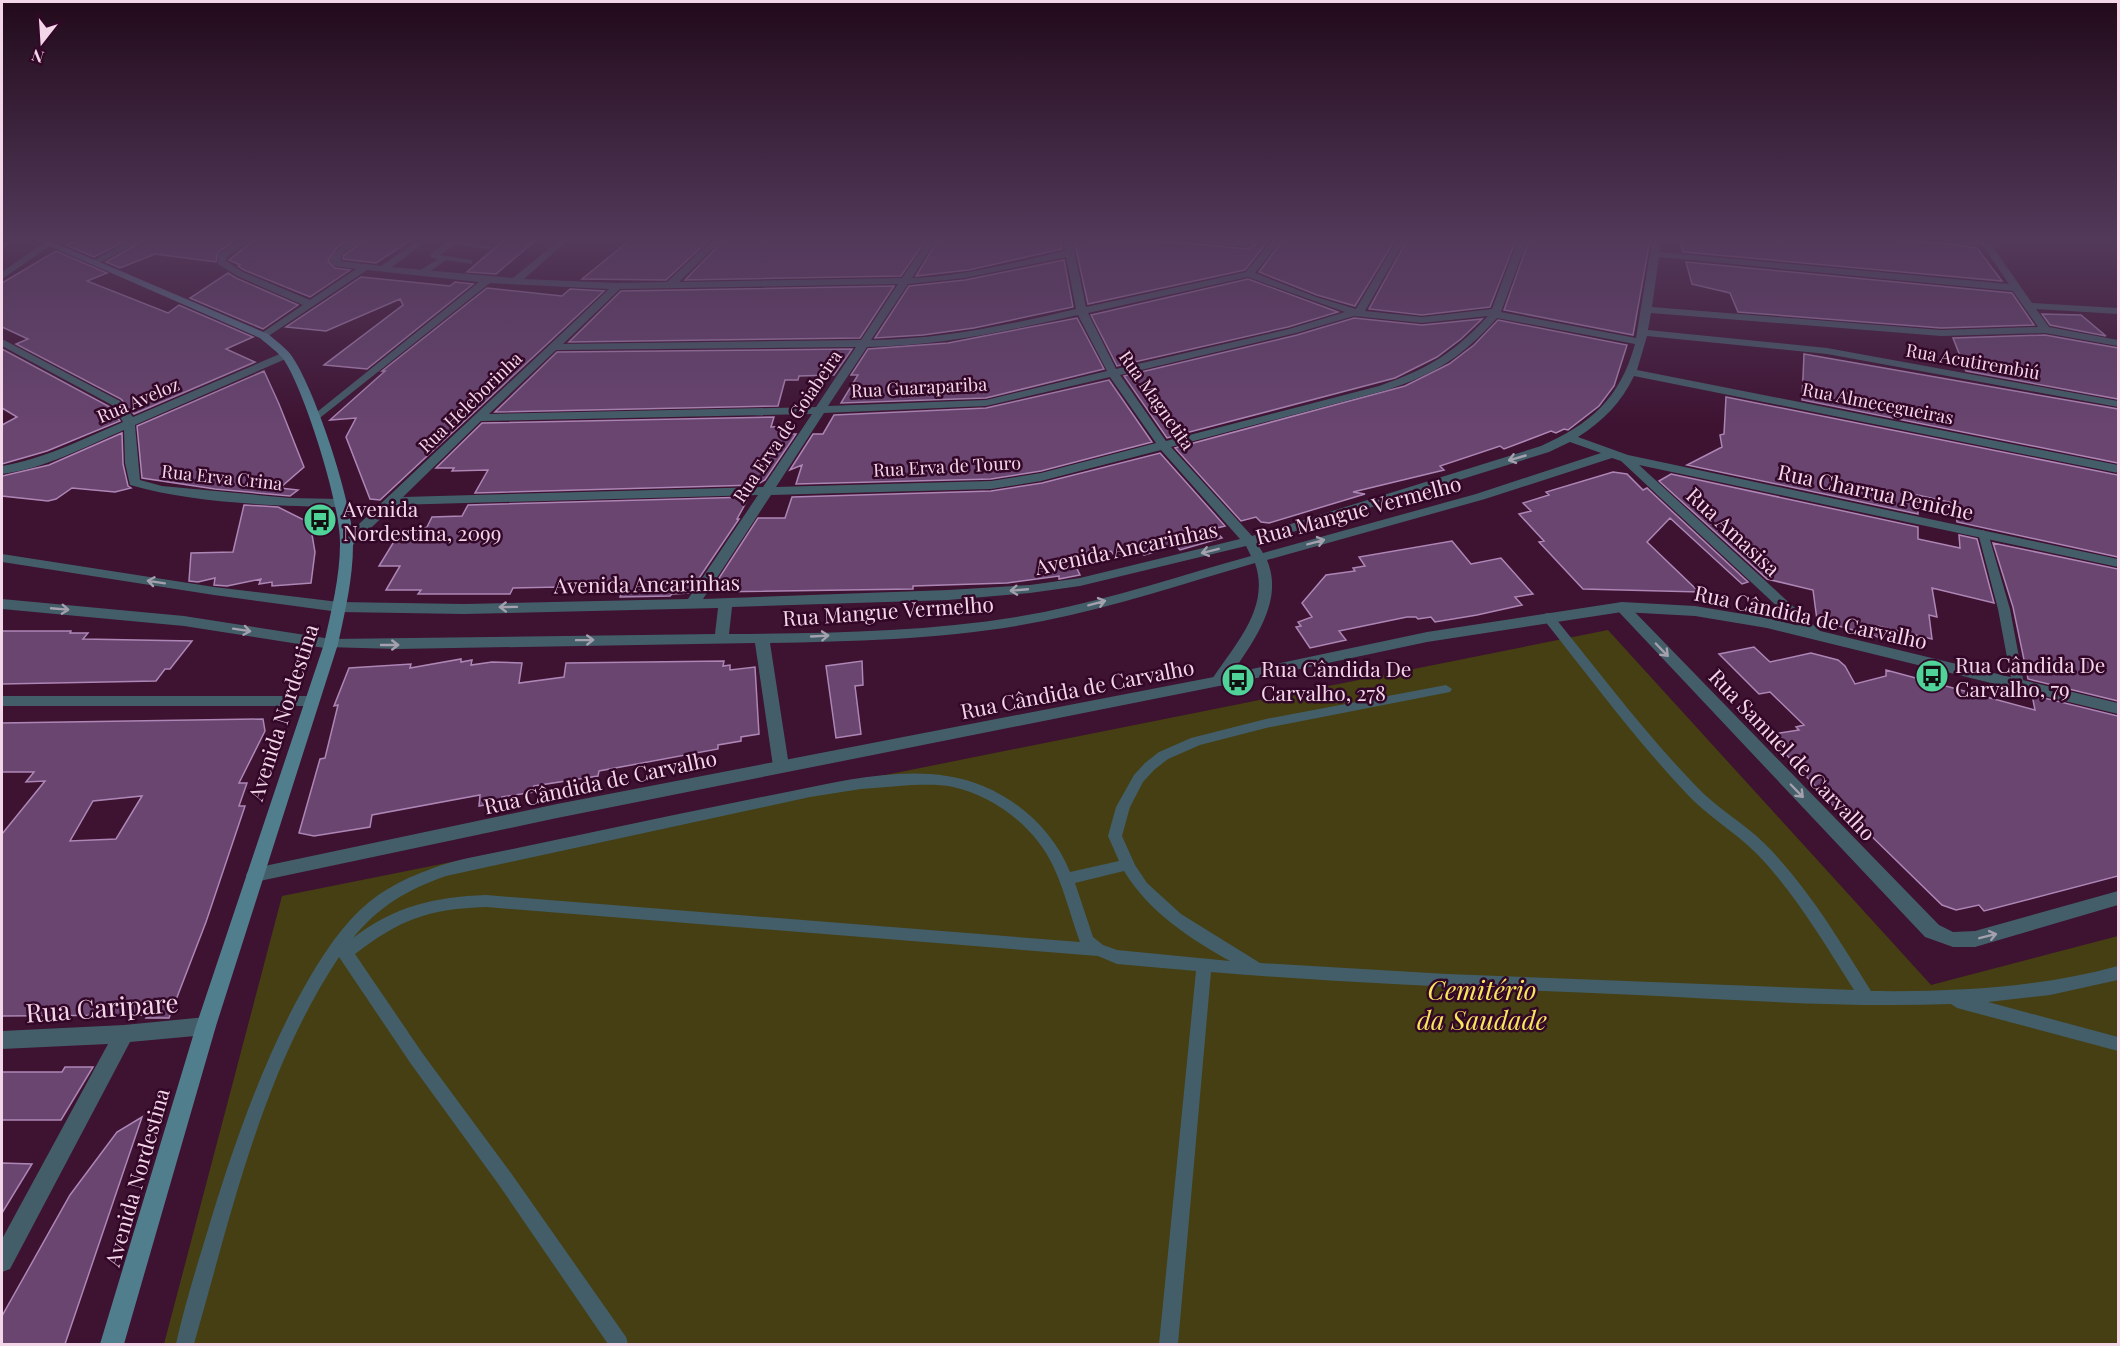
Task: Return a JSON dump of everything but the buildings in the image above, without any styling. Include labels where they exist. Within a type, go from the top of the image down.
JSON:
[{"type":"main road","name":"Avenida Nordestina","points":[[112,1344],[206,1026],[310,700],[331,644],[339,607],[347,543],[340,503],[316,418],[286,355],[264,336],[186,303]]},
{"type":"street","points":[[316,418],[460,303]]},
{"type":"street","name":"Rua Heleborinha","points":[[347,543],[599,303]]},
{"type":"street","name":"Rua Erva de Goiabeira","points":[[693,603],[890,303]]},
{"type":"street","name":"Rua Magnetita","points":[[1080,303],[1082,312],[1113,373],[1164,446],[1248,541],[1260,558]]},
{"type":"street","points":[[553,347],[904,343],[956,339],[1122,303]]},
{"type":"street","points":[[1327,303],[1355,313],[1361,303]]},
{"type":"street","name":"Rua Erva de Touro","points":[[393,501],[1016,483],[1164,446],[1411,378],[1455,354],[1496,313],[1500,303]]},
{"type":"street","name":"Avenida Ancarinhas","points":[[2,558],[195,589],[339,607],[464,609],[726,603],[948,595],[1030,589],[1090,579],[1248,541],[1572,439],[1612,406],[1631,372],[1642,338],[1649,303]]},
{"type":"street","points":[[2028,303],[2045,330]]},
{"type":"street","points":[[264,336],[310,304]]},
{"type":"street","points":[[2030,306],[2118,311]]},
{"type":"street","points":[[1648,310],[1941,333],[2045,330],[2118,343]]},
{"type":"street","name":"Rua Acutirembiú","points":[[1355,313],[1425,320],[1496,313],[1642,338],[1773,344],[1827,351],[2118,404]]},
{"type":"street","name":"Rua Guarapariba","points":[[478,418],[821,410],[986,403],[1292,332],[1355,313]]},
{"type":"street","points":[[2,342],[116,403],[125,412],[130,423]]},
{"type":"street","name":"Rua Aveloz","points":[[2,470],[35,463],[286,355]]},
{"type":"street","name":"Rua Almecegueiras","points":[[1631,372],[2118,469]]},
{"type":"street","name":"Rua Erva Crina","points":[[130,423],[129,454],[132,474],[134,482],[143,486],[290,502],[340,503]]},
{"type":"street","points":[[1572,439],[1618,456]]},
{"type":"street","name":"Rua Mangue Vermelho","points":[[2,604],[184,621],[331,644],[762,640],[950,629],[1015,621],[1094,604],[1618,456]]},
{"type":"street","name":"Rua Charrua Peniche","points":[[1618,456],[2118,563]]},
{"type":"street","name":"Rua Amasisa","points":[[1618,456],[1815,634]]},
{"type":"street","points":[[1386,497],[1407,517]]},
{"type":"street","points":[[1219,681],[1254,626],[1263,605],[1266,575],[1260,558]]},
{"type":"street","points":[[721,639],[726,603]]},
{"type":"street","name":"Rua Cândida de Carvalho","points":[[255,875],[781,766],[1219,681],[1427,637],[1548,617],[1622,608],[1695,611],[1815,634],[2118,709]]},
{"type":"street","name":"Rua Samuel de Carvalho","points":[[1622,608],[1932,931],[1948,939],[1963,941],[1975,939],[2118,898]]},
{"type":"street","points":[[762,640],[781,766]]},
{"type":"street","points":[[2,701],[310,700]]},
{"type":"street","name":"Rua Caripare","points":[[2,1040],[124,1034],[206,1026]]},
{"type":"street","points":[[2,1261],[124,1034]]},
{"type":"lane","points":[[1983,533],[2004,609],[2018,684]]},
{"type":"lane","points":[[1548,617],[1692,792],[1752,840],[1775,864],[1822,925],[1867,998]]},
{"type":"lane","points":[[1259,969],[1209,943],[1177,920],[1139,883],[1126,865],[1115,836],[1123,804],[1135,782],[1155,760],[1185,746],[1221,735],[1283,720],[1446,689]]},
{"type":"lane","points":[[185,1344],[253,1117],[278,1054],[300,1009],[360,920],[386,896],[410,882],[445,870],[827,789],[896,779],[940,780],[979,791],[1009,807],[1039,831],[1059,858],[1087,941],[1098,950]]},
{"type":"lane","points":[[1066,879],[1126,865]]},
{"type":"lane","points":[[342,949],[413,910],[449,902],[486,901],[1098,950],[1117,957],[1204,965],[1478,981],[1867,998],[1945,998],[2018,993],[2118,973]]},
{"type":"lane","points":[[342,949],[619,1344]]},
{"type":"lane","points":[[1168,1344],[1204,965]]},
{"type":"lane","points":[[1945,998],[2118,1044]]},
{"type":"green space","name":"Cemitério da Saudade","points":[[1608,630],[1931,985],[2118,936],[2118,1344],[164,1344],[282,896]]},
{"type":"place","name":"Avenida Nordestina, 2099","points":[[320,520]]},
{"type":"place","name":"Rua Cândida De Carvalho, 79","points":[[1932,676]]},
{"type":"place","name":"Rua Cândida De Carvalho, 278","points":[[1238,680]]}]
